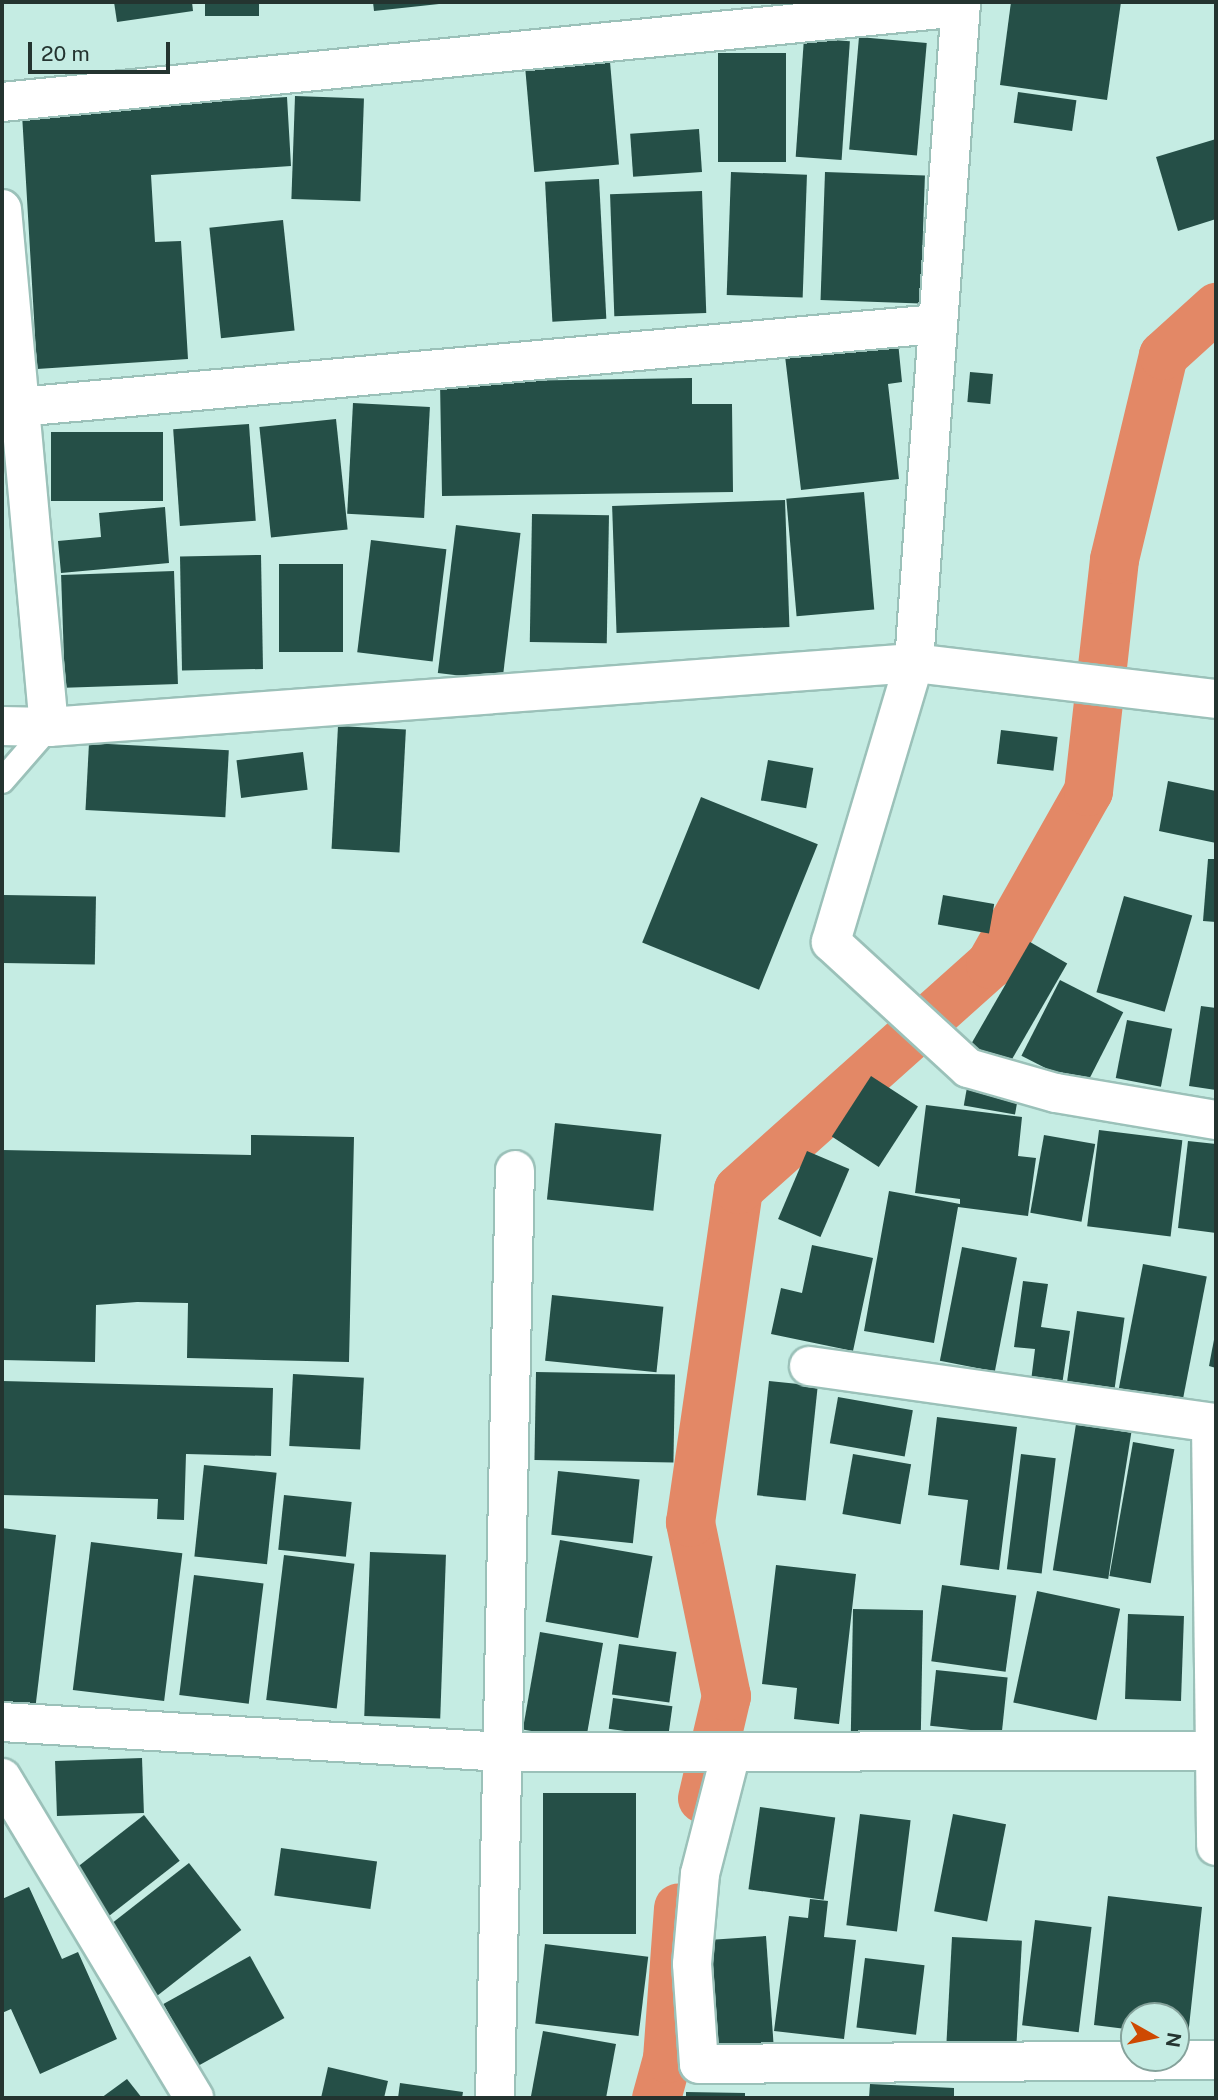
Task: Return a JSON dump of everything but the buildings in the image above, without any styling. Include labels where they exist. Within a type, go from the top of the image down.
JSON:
[{"type":"street","points":[[2,102],[960,5],[914,663],[831,942],[968,1068],[1056,1093],[1216,1120]]},
{"type":"street","points":[[2,209],[49,727]]},
{"type":"street","points":[[19,407],[936,324]]},
{"type":"street","points":[[2,726],[49,727],[914,663],[1208,700]]},
{"type":"street","points":[[495,2098],[515,1170]]},
{"type":"street","points":[[809,1366],[1214,1423],[1216,1846]]},
{"type":"street","points":[[2,1722],[504,1752],[672,1755],[1215,1751]]},
{"type":"street","points":[[729,1753],[700,1874],[692,1964],[699,2064],[1216,2060]]},
{"type":"street","points":[[2,1778],[194,2098]]},
{"type":"lane","points":[[2,781],[49,727]]},
{"type":"waterway","points":[[702,1798],[726,1696],[690,1522],[738,1189],[990,964],[1088,791],[1114,559],[1163,355],[1216,307]]},
{"type":"waterway","points":[[656,2098],[667,2058],[678,1907]]}]
